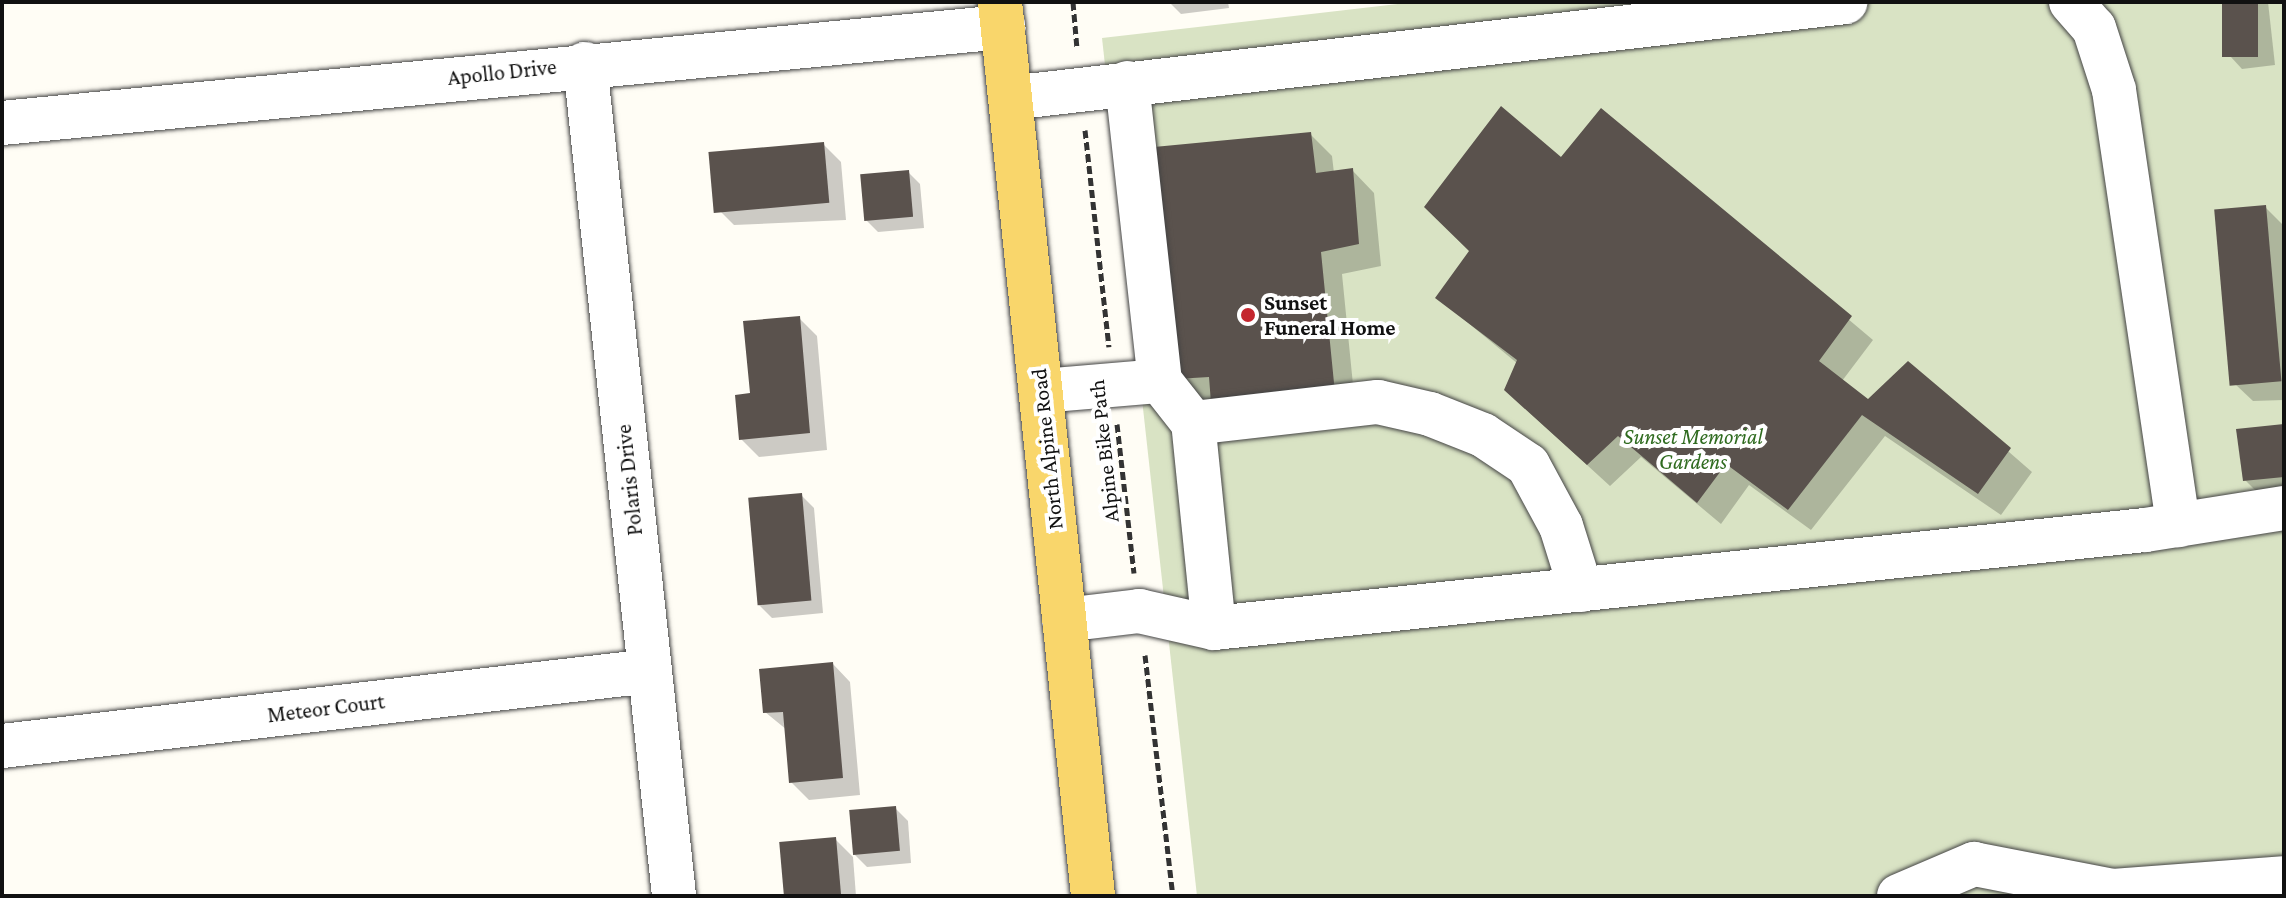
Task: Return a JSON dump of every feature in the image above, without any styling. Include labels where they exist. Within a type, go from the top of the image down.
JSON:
[{"type":"main road","name":"North Alpine Road","points":[[1002,14],[1093,896]]},
{"type":"street","points":[[1010,98],[1846,2]]},
{"type":"street","points":[[2071,2],[2094,28],[2114,90],[2178,525]]},
{"type":"street","name":"Apollo Drive","points":[[2,123],[585,64],[1002,14]]},
{"type":"street","name":"Polaris Drive","points":[[585,64],[674,896]]},
{"type":"street","points":[[1127,83],[1160,381],[1193,423],[1214,628]]},
{"type":"street","points":[[1041,391],[1160,381]]},
{"type":"street","points":[[1193,423],[1378,402],[1430,414],[1483,435],[1528,465],[1561,526],[1581,590]]},
{"type":"street","points":[[1064,620],[1139,611],[1214,628],[2178,525],[2284,508]]},
{"type":"street","name":"Meteor Court","points":[[2,746],[650,671]]},
{"type":"street","points":[[1899,896],[1974,864],[2113,891],[2284,878]]},
{"type":"path","name":"Alpine Bike Path","points":[[1073,2],[1113,386],[1173,896]]},
{"type":"green space","name":"Sunset Memorial Gardens","points":[[1415,2],[2284,2],[2284,896],[1197,896],[1102,38]]},
{"type":"building","points":[[2222,2],[2258,2],[2258,57],[2222,57]]},
{"type":"building","points":[[1501,106],[1561,157],[1601,108],[1852,316],[1819,361],[1868,399],[1908,361],[2011,448],[1978,494],[1862,415],[1788,510],[1726,464],[1697,503],[1618,436],[1587,465],[1504,390],[1517,360],[1435,298],[1469,251],[1424,207]]},
{"type":"building","name":"Sunset Funeral Home","points":[[1311,132],[1316,173],[1353,168],[1359,244],[1321,252],[1336,403],[1212,416],[1209,377],[1176,379],[1154,147]]},
{"type":"building","points":[[824,142],[829,203],[714,213],[708,152]]},
{"type":"building","points":[[909,170],[913,217],[864,221],[860,174]]},
{"type":"building","points":[[2266,205],[2281,381],[2230,386],[2214,210]]},
{"type":"building","points":[[800,316],[810,433],[739,440],[735,395],[750,393],[743,321]]},
{"type":"building","points":[[2284,424],[2284,477],[2243,481],[2236,429]]},
{"type":"building","points":[[802,493],[811,601],[758,605],[748,498]]},
{"type":"building","points":[[833,662],[843,778],[789,783],[783,712],[763,713],[759,669]]},
{"type":"building","points":[[896,806],[900,851],[853,855],[849,810]]},
{"type":"building","points":[[836,837],[841,896],[784,896],[779,842]]},
{"type":"place","name":"Sunset Funeral Home","points":[[1248,315]]}]
